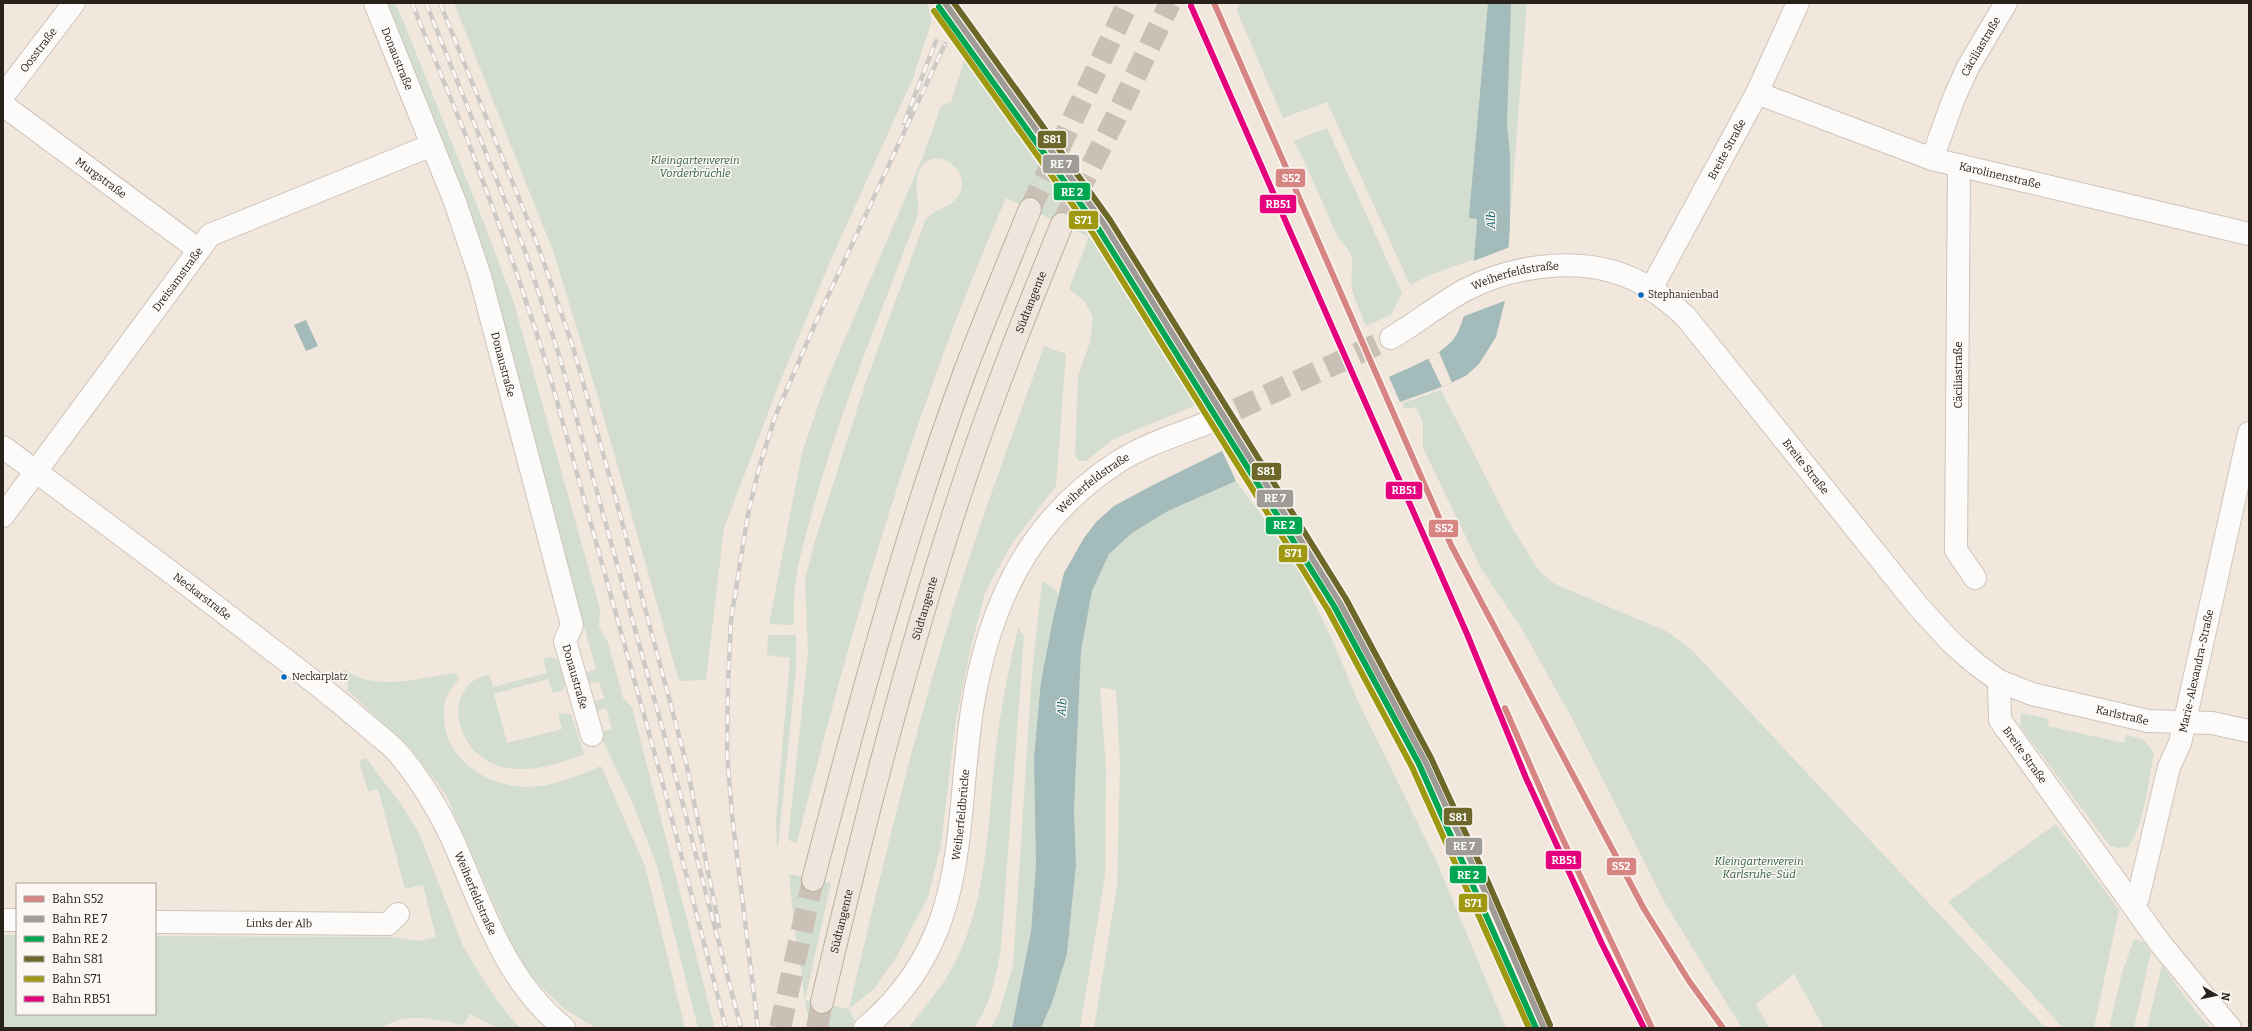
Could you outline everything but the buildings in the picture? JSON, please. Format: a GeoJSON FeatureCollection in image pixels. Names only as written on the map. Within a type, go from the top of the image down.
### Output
{"type":"FeatureCollection","features":[{"type":"Feature","properties":{"kind":"highway"},"geometry":{"type":"LineString","coordinates":[[813,880],[856,715],[911,532],[965,371],[1030,209]]}},
{"type":"Feature","properties":{"kind":"highway","name":"Südtangente"},"geometry":{"type":"LineString","coordinates":[[822,1002],[869,812],[933,582],[964,484],[993,401],[1062,224]]}},
{"type":"Feature","properties":{"kind":"street","name":"Oosstraße"},"geometry":{"type":"LineString","coordinates":[[3,96],[74,3]]}},
{"type":"Feature","properties":{"kind":"street","name":"Donaustraße"},"geometry":{"type":"LineString","coordinates":[[375,3],[455,202],[480,276],[572,625],[564,641],[592,735]]}},
{"type":"Feature","properties":{"kind":"street","name":"Breite Straße"},"geometry":{"type":"LineString","coordinates":[[1798,3],[1758,93],[1651,289],[1686,317],[1700,332],[1918,606],[1962,653],[1999,681],[2000,720],[2160,943],[2230,1028]]}},
{"type":"Feature","properties":{"kind":"street","name":"Cäciliastraße"},"geometry":{"type":"LineString","coordinates":[[1932,159],[1954,98],[1968,67],[2006,3]]}},
{"type":"Feature","properties":{"kind":"street","name":"Karolinenstraße"},"geometry":{"type":"LineString","coordinates":[[1758,93],[1932,159],[2249,234]]}},
{"type":"Feature","properties":{"kind":"street","name":"Murgstraße"},"geometry":{"type":"LineString","coordinates":[[3,105],[199,250]]}},
{"type":"Feature","properties":{"kind":"street","name":"Dreisamstraße"},"geometry":{"type":"LineString","coordinates":[[3,516],[210,235],[432,145]]}},
{"type":"Feature","properties":{"kind":"street","name":"Cäciliastraße"},"geometry":{"type":"LineString","coordinates":[[1959,165],[1956,550],[1975,578]]}},
{"type":"Feature","properties":{"kind":"street","name":"Weiherfeldstraße"},"geometry":{"type":"LineString","coordinates":[[1391,338],[1465,290],[1494,277],[1512,272],[1545,266],[1576,266],[1610,272],[1651,289]]}},
{"type":"Feature","properties":{"kind":"street","name":"Weiherfeldstraße"},"geometry":{"type":"LineString","coordinates":[[1010,579],[1034,542],[1054,517],[1083,488],[1118,461],[1157,443],[1207,423]]}},
{"type":"Feature","properties":{"kind":"street","name":"Marie-Alexandra-Straße"},"geometry":{"type":"LineString","coordinates":[[2134,906],[2138,898],[2169,767],[2180,743],[2185,723],[2249,432]]}},
{"type":"Feature","properties":{"kind":"street","name":"Neckarstraße"},"geometry":{"type":"LineString","coordinates":[[3,447],[223,611],[332,696],[397,752]]}},
{"type":"Feature","properties":{"kind":"street","name":"Weiherfeldbrücke"},"geometry":{"type":"LineString","coordinates":[[865,1028],[880,1016],[911,979],[926,955],[947,903],[959,848],[972,712],[978,674],[988,635],[1010,579]]}},
{"type":"Feature","properties":{"kind":"street","name":"Karlstraße"},"geometry":{"type":"LineString","coordinates":[[1999,681],[2032,694],[2148,721],[2212,723],[2249,730]]}},
{"type":"Feature","properties":{"kind":"street","name":"Weiherfeldstraße"},"geometry":{"type":"LineString","coordinates":[[397,752],[421,782],[450,834],[494,940],[513,972],[532,996],[564,1028]]}},
{"type":"Feature","properties":{"kind":"street","name":"Links der Alb"},"geometry":{"type":"LineString","coordinates":[[156,922],[388,924],[398,914]]}},
{"type":"Feature","properties":{"kind":"street"},"geometry":{"type":"LineString","coordinates":[[3,920],[16,920]]}},
{"type":"Feature","properties":{"kind":"green space"},"geometry":{"type":"Polygon","coordinates":[[[385,3],[395,3],[402,18],[482,218],[514,303],[600,609],[599,627],[608,642],[623,698],[632,707],[715,1028],[698,1028],[657,866],[633,804],[599,733],[612,729],[606,708],[591,713],[588,704],[604,698],[599,681],[582,686],[579,675],[596,669],[540,467],[385,3]]]}},
{"type":"Feature","properties":{"kind":"green space","name":"Kleingartenverein Vorderbrüchle"},"geometry":{"type":"Polygon","coordinates":[[[454,3],[926,3],[930,10],[931,24],[913,78],[829,264],[778,387],[724,528],[706,680],[679,681],[597,394],[553,251],[454,3]]]}},
{"type":"Feature","properties":{"kind":"green space"},"geometry":{"type":"Polygon","coordinates":[[[1239,3],[1527,3],[1508,247],[1430,275],[1410,285],[1327,102],[1283,118],[1237,11],[1239,3]]]}},
{"type":"Feature","properties":{"kind":"green space"},"geometry":{"type":"Polygon","coordinates":[[[967,52],[1091,233],[1201,403],[1112,440],[1086,461],[1079,461],[1075,456],[1078,376],[1090,342],[1093,317],[1085,302],[1069,289],[1090,234],[1087,236],[1006,198],[973,276],[943,356],[914,436],[888,516],[840,679],[797,843],[788,840],[808,652],[805,580],[814,544],[866,381],[925,221],[933,213],[952,203],[959,195],[962,185],[961,176],[950,162],[942,159],[934,159],[926,162],[920,169],[917,181],[917,217],[848,400],[812,512],[798,568],[794,595],[794,625],[769,624],[802,453],[825,385],[922,159],[941,106],[951,102],[967,52]]]}},
{"type":"Feature","properties":{"kind":"green space"},"geometry":{"type":"Polygon","coordinates":[[[1327,128],[1402,293],[1391,315],[1366,326],[1353,293],[1352,259],[1350,253],[1338,238],[1303,158],[1293,141],[1327,128]]]}},
{"type":"Feature","properties":{"kind":"green space"},"geometry":{"type":"Polygon","coordinates":[[[1044,346],[1066,354],[1056,486],[1011,545],[985,593],[971,647],[956,719],[941,845],[928,897],[897,956],[874,989],[849,1009],[898,804],[940,652],[976,538],[1044,346]]]}},
{"type":"Feature","properties":{"kind":"green space","name":"Kleingartenverein Karlsruhe-Süd"},"geometry":{"type":"Polygon","coordinates":[[[1441,390],[1510,524],[1539,571],[1555,584],[1666,631],[1691,649],[2046,1028],[1824,1028],[1794,974],[1756,1004],[1769,1028],[1742,1028],[1666,905],[1573,720],[1523,631],[1482,570],[1423,448],[1423,422],[1416,408],[1403,408],[1403,403],[1441,390]]]}},
{"type":"Feature","properties":{"kind":"green space"},"geometry":{"type":"Polygon","coordinates":[[[1236,481],[1294,559],[1335,646],[1356,697],[1436,860],[1506,1028],[1094,1028],[1117,886],[1120,765],[1116,690],[1100,687],[1106,770],[1105,876],[1080,1028],[1041,1028],[1052,1003],[1067,954],[1076,865],[1074,810],[1081,651],[1092,591],[1109,554],[1132,533],[1168,511],[1236,481]]]}},
{"type":"Feature","properties":{"kind":"green space"},"geometry":{"type":"Polygon","coordinates":[[[1042,581],[1056,590],[1059,595],[1041,681],[1036,864],[1031,931],[1012,1028],[991,1028],[999,1013],[1013,965],[1032,673],[1042,581]]]}},
{"type":"Feature","properties":{"kind":"green space"},"geometry":{"type":"Polygon","coordinates":[[[1018,628],[1024,636],[1001,948],[992,990],[985,1010],[974,1028],[908,1028],[936,993],[951,970],[963,945],[973,918],[988,832],[1000,717],[1018,628]]]}},
{"type":"Feature","properties":{"kind":"green space"},"geometry":{"type":"Polygon","coordinates":[[[768,635],[796,636],[796,670],[778,847],[776,821],[790,658],[767,655],[768,635]]]}},
{"type":"Feature","properties":{"kind":"green space"},"geometry":{"type":"Polygon","coordinates":[[[551,657],[558,660],[565,685],[563,690],[553,693],[548,679],[494,694],[507,743],[562,729],[558,713],[571,714],[584,754],[553,765],[532,769],[499,766],[488,761],[478,754],[470,745],[463,734],[459,723],[458,711],[460,699],[466,688],[474,681],[489,674],[493,687],[547,673],[543,659],[551,657]]]}},
{"type":"Feature","properties":{"kind":"green space"},"geometry":{"type":"Polygon","coordinates":[[[344,670],[357,677],[384,682],[398,682],[456,673],[459,679],[448,694],[445,702],[444,718],[446,733],[460,758],[470,768],[496,782],[526,787],[536,787],[574,777],[601,766],[645,866],[685,1028],[596,1028],[566,1010],[541,987],[519,961],[446,795],[411,749],[347,690],[348,683],[339,677],[344,670]]]}},
{"type":"Feature","properties":{"kind":"green space"},"geometry":{"type":"Polygon","coordinates":[[[2021,713],[2049,719],[2048,726],[2124,743],[2126,735],[2143,739],[2154,753],[2142,815],[2134,838],[2128,847],[2118,848],[2110,846],[2020,726],[2021,713]]]}},
{"type":"Feature","properties":{"kind":"green space"},"geometry":{"type":"Polygon","coordinates":[[[366,758],[401,804],[419,833],[463,946],[486,984],[509,1016],[520,1028],[498,1028],[470,1014],[463,1025],[432,1019],[411,1018],[392,1023],[382,1028],[3,1028],[3,935],[16,935],[16,1015],[156,1015],[156,936],[393,937],[418,941],[436,937],[423,885],[405,889],[378,789],[368,791],[359,761],[366,758]]]}},
{"type":"Feature","properties":{"kind":"green space"},"geometry":{"type":"Polygon","coordinates":[[[2056,824],[2119,910],[2094,1028],[2063,1028],[1948,902],[2056,824]]]}},
{"type":"Feature","properties":{"kind":"green space"},"geometry":{"type":"Polygon","coordinates":[[[789,874],[831,883],[805,1000],[849,1009],[859,1028],[813,1028],[810,1022],[804,997],[794,926],[789,874]]]}},
{"type":"Feature","properties":{"kind":"green space"},"geometry":{"type":"Polygon","coordinates":[[[2134,939],[2144,942],[2151,952],[2134,1028],[2109,1028],[2122,973],[2134,939]]]}},
{"type":"Feature","properties":{"kind":"green space"},"geometry":{"type":"Polygon","coordinates":[[[2162,965],[2196,1012],[2211,1028],[2147,1028],[2162,965]]]}},
{"type":"Feature","properties":{"kind":"water","name":"Alb"},"geometry":{"type":"Polygon","coordinates":[[[1488,3],[1511,3],[1507,124],[1510,155],[1510,225],[1505,301],[1496,337],[1479,364],[1467,375],[1447,385],[1400,402],[1389,377],[1414,366],[1446,347],[1458,332],[1467,302],[1473,267],[1477,222],[1477,219],[1469,218],[1469,216],[1488,3]]]}},
{"type":"Feature","properties":{"kind":"water"},"geometry":{"type":"Polygon","coordinates":[[[306,320],[318,346],[306,351],[294,325],[306,320]]]}},
{"type":"Feature","properties":{"kind":"water","name":"Alb"},"geometry":{"type":"Polygon","coordinates":[[[1222,451],[1236,481],[1168,511],[1132,533],[1109,554],[1092,591],[1081,651],[1074,810],[1076,865],[1067,954],[1052,1003],[1041,1028],[1012,1028],[1031,931],[1036,864],[1034,758],[1041,681],[1054,614],[1064,573],[1084,538],[1096,522],[1114,506],[1222,451]]]}},
{"type":"Feature","properties":{"kind":"pier"},"geometry":{"type":"Polygon","coordinates":[[[1510,247],[1507,300],[1462,317],[1471,262],[1510,247]]]}},
{"type":"Feature","properties":{"kind":"pier"},"geometry":{"type":"Polygon","coordinates":[[[1439,352],[1452,383],[1442,387],[1428,358],[1439,352]]]}},
{"type":"Feature","properties":{"kind":"tunnel"},"geometry":{"type":"LineString","coordinates":[[1030,209],[1128,3]]}},
{"type":"Feature","properties":{"kind":"tunnel"},"geometry":{"type":"LineString","coordinates":[[1062,224],[1113,123],[1170,3]]}},
{"type":"Feature","properties":{"kind":"tunnel"},"geometry":{"type":"LineString","coordinates":[[1207,423],[1391,338]]}},
{"type":"Feature","properties":{"kind":"tunnel"},"geometry":{"type":"LineString","coordinates":[[780,1028],[813,880]]}},
{"type":"Feature","properties":{"kind":"tunnel"},"geometry":{"type":"LineString","coordinates":[[817,1028],[822,1002]]}},
{"type":"Feature","properties":{"kind":"railway"},"geometry":{"type":"LineString","coordinates":[[412,3],[468,141],[516,271],[546,362],[659,769],[726,1028]]}},
{"type":"Feature","properties":{"kind":"railway"},"geometry":{"type":"LineString","coordinates":[[426,3],[524,248],[560,358],[675,774],[741,1028]]}},
{"type":"Feature","properties":{"kind":"railway"},"geometry":{"type":"LineString","coordinates":[[440,3],[537,243],[573,347],[614,492],[686,762],[719,926]]}},
{"type":"Feature","properties":{"kind":"railway"},"geometry":{"type":"LineString","coordinates":[[904,123],[936,41]]}},
{"type":"Feature","properties":{"kind":"railway"},"geometry":{"type":"LineString","coordinates":[[758,1028],[732,815],[727,753],[731,620],[748,514],[759,468],[775,417],[815,324],[945,44]]}},
{"type":"Feature","properties":{"kind":"rail line","name":"S81"},"geometry":{"type":"LineString","coordinates":[[954,3],[1110,220],[1346,599],[1431,758],[1488,882],[1550,1025]]}},
{"type":"Feature","properties":{"kind":"rail line","name":"S52"},"geometry":{"type":"LineString","coordinates":[[1214,3],[1451,545],[1644,909],[1689,981],[1723,1028]]}},
{"type":"Feature","properties":{"kind":"rail line","name":"RB51"},"geometry":{"type":"LineString","coordinates":[[1191,6],[1467,634],[1526,778],[1602,944],[1644,1028]]}},
{"type":"Feature","properties":{"kind":"rail line","name":"S71"},"geometry":{"type":"LineString","coordinates":[[934,11],[1092,232],[1328,610],[1412,767],[1529,1028]]}},
{"type":"Feature","properties":{"kind":"rail line","name":"S52"},"geometry":{"type":"LineString","coordinates":[[1505,708],[1558,829],[1652,1028]]}},
{"type":"Feature","properties":{"kind":"transit line"},"geometry":{"type":"LineString","coordinates":[[945,3],[1104,224],[1340,603],[1425,761],[1482,885],[1544,1028]]}},
{"type":"Feature","properties":{"kind":"transit line"},"geometry":{"type":"LineString","coordinates":[[939,7],[1098,228],[1334,606],[1419,764],[1536,1028]]}},
{"type":"Feature","properties":{"kind":"place","name":"Stephanienbad"},"geometry":{"type":"Point","coordinates":[1641,295]}},
{"type":"Feature","properties":{"kind":"place","name":"Neckarplatz"},"geometry":{"type":"Point","coordinates":[284,677]}}]}
